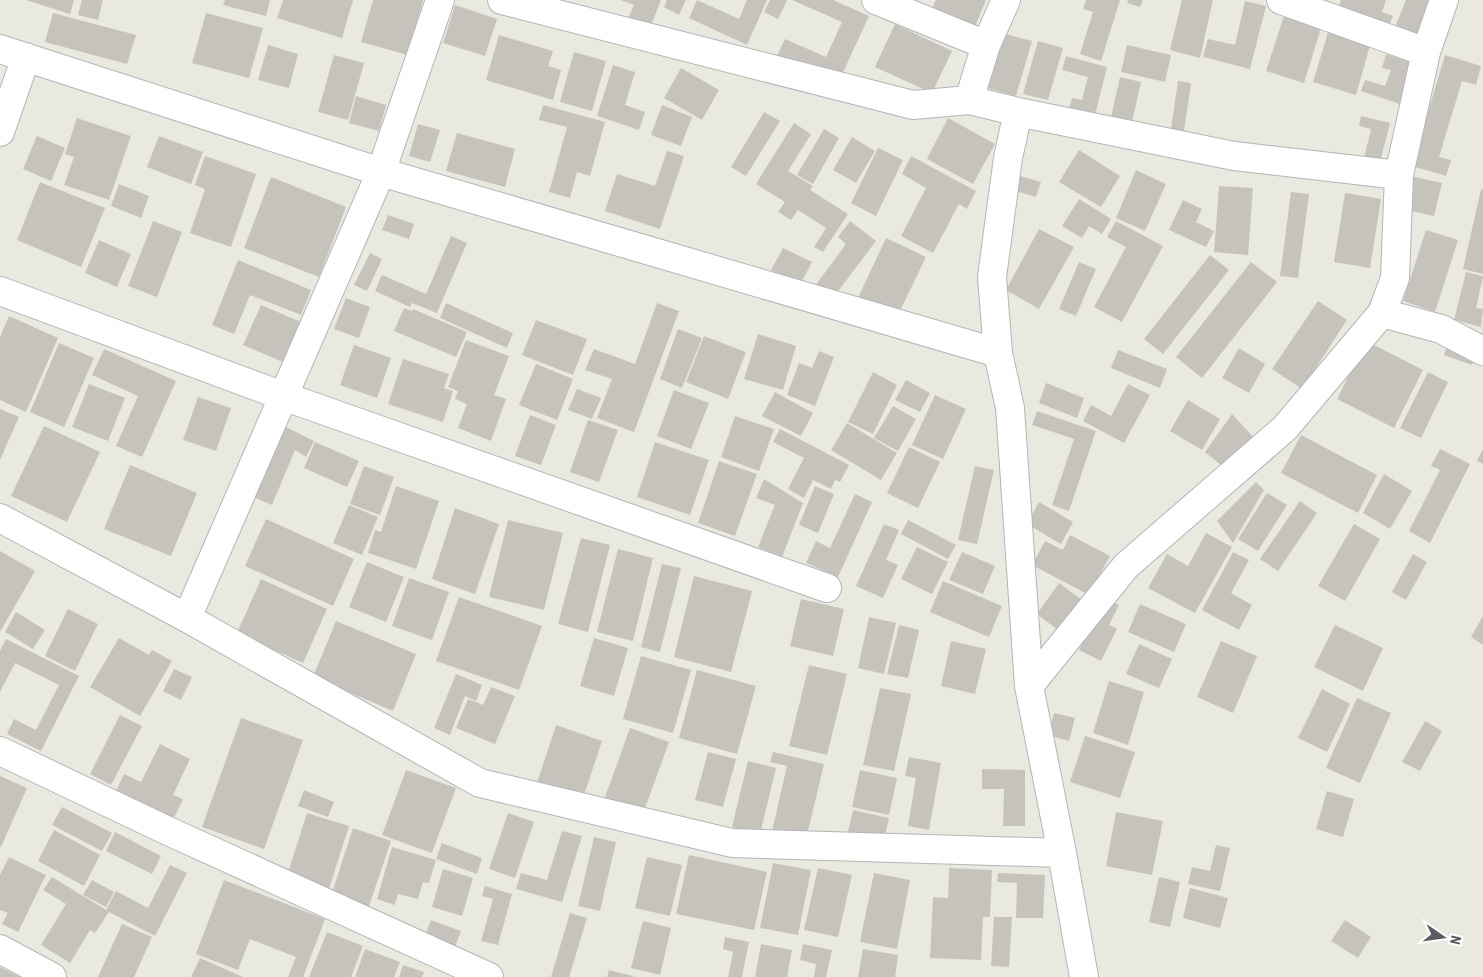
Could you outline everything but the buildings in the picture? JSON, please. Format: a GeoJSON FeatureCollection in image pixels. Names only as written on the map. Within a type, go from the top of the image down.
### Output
{"type":"FeatureCollection","features":[{"type":"Feature","properties":{"kind":"street"},"geometry":{"type":"LineString","coordinates":[[187,618],[380,172],[440,0]]}},
{"type":"Feature","properties":{"kind":"street"},"geometry":{"type":"LineString","coordinates":[[502,0],[913,105],[969,100],[1018,112],[1234,156],[1399,175]]}},
{"type":"Feature","properties":{"kind":"street"},"geometry":{"type":"LineString","coordinates":[[876,0],[986,44]]}},
{"type":"Feature","properties":{"kind":"street"},"geometry":{"type":"LineString","coordinates":[[969,100],[986,44],[1006,0]]}},
{"type":"Feature","properties":{"kind":"street"},"geometry":{"type":"LineString","coordinates":[[1281,0],[1426,52]]}},
{"type":"Feature","properties":{"kind":"street"},"geometry":{"type":"LineString","coordinates":[[1029,686],[1126,566],[1285,428],[1382,313],[1395,278],[1399,175],[1426,52],[1444,0]]}},
{"type":"Feature","properties":{"kind":"street"},"geometry":{"type":"LineString","coordinates":[[0,49],[380,172],[998,354]]}},
{"type":"Feature","properties":{"kind":"street"},"geometry":{"type":"LineString","coordinates":[[0,132],[26,57]]}},
{"type":"Feature","properties":{"kind":"street"},"geometry":{"type":"LineString","coordinates":[[1018,112],[1008,158],[992,277],[998,354],[1010,408],[1029,686],[1084,977]]}},
{"type":"Feature","properties":{"kind":"street"},"geometry":{"type":"LineString","coordinates":[[0,291],[283,396],[827,588]]}},
{"type":"Feature","properties":{"kind":"street"},"geometry":{"type":"LineString","coordinates":[[1382,313],[1440,329],[1483,350]]}},
{"type":"Feature","properties":{"kind":"street"},"geometry":{"type":"LineString","coordinates":[[0,518],[187,618],[480,784],[732,843],[1062,853]]}},
{"type":"Feature","properties":{"kind":"street"},"geometry":{"type":"LineString","coordinates":[[0,751],[166,830],[489,977]]}},
{"type":"Feature","properties":{"kind":"street"},"geometry":{"type":"LineString","coordinates":[[0,948],[52,977]]}}]}
